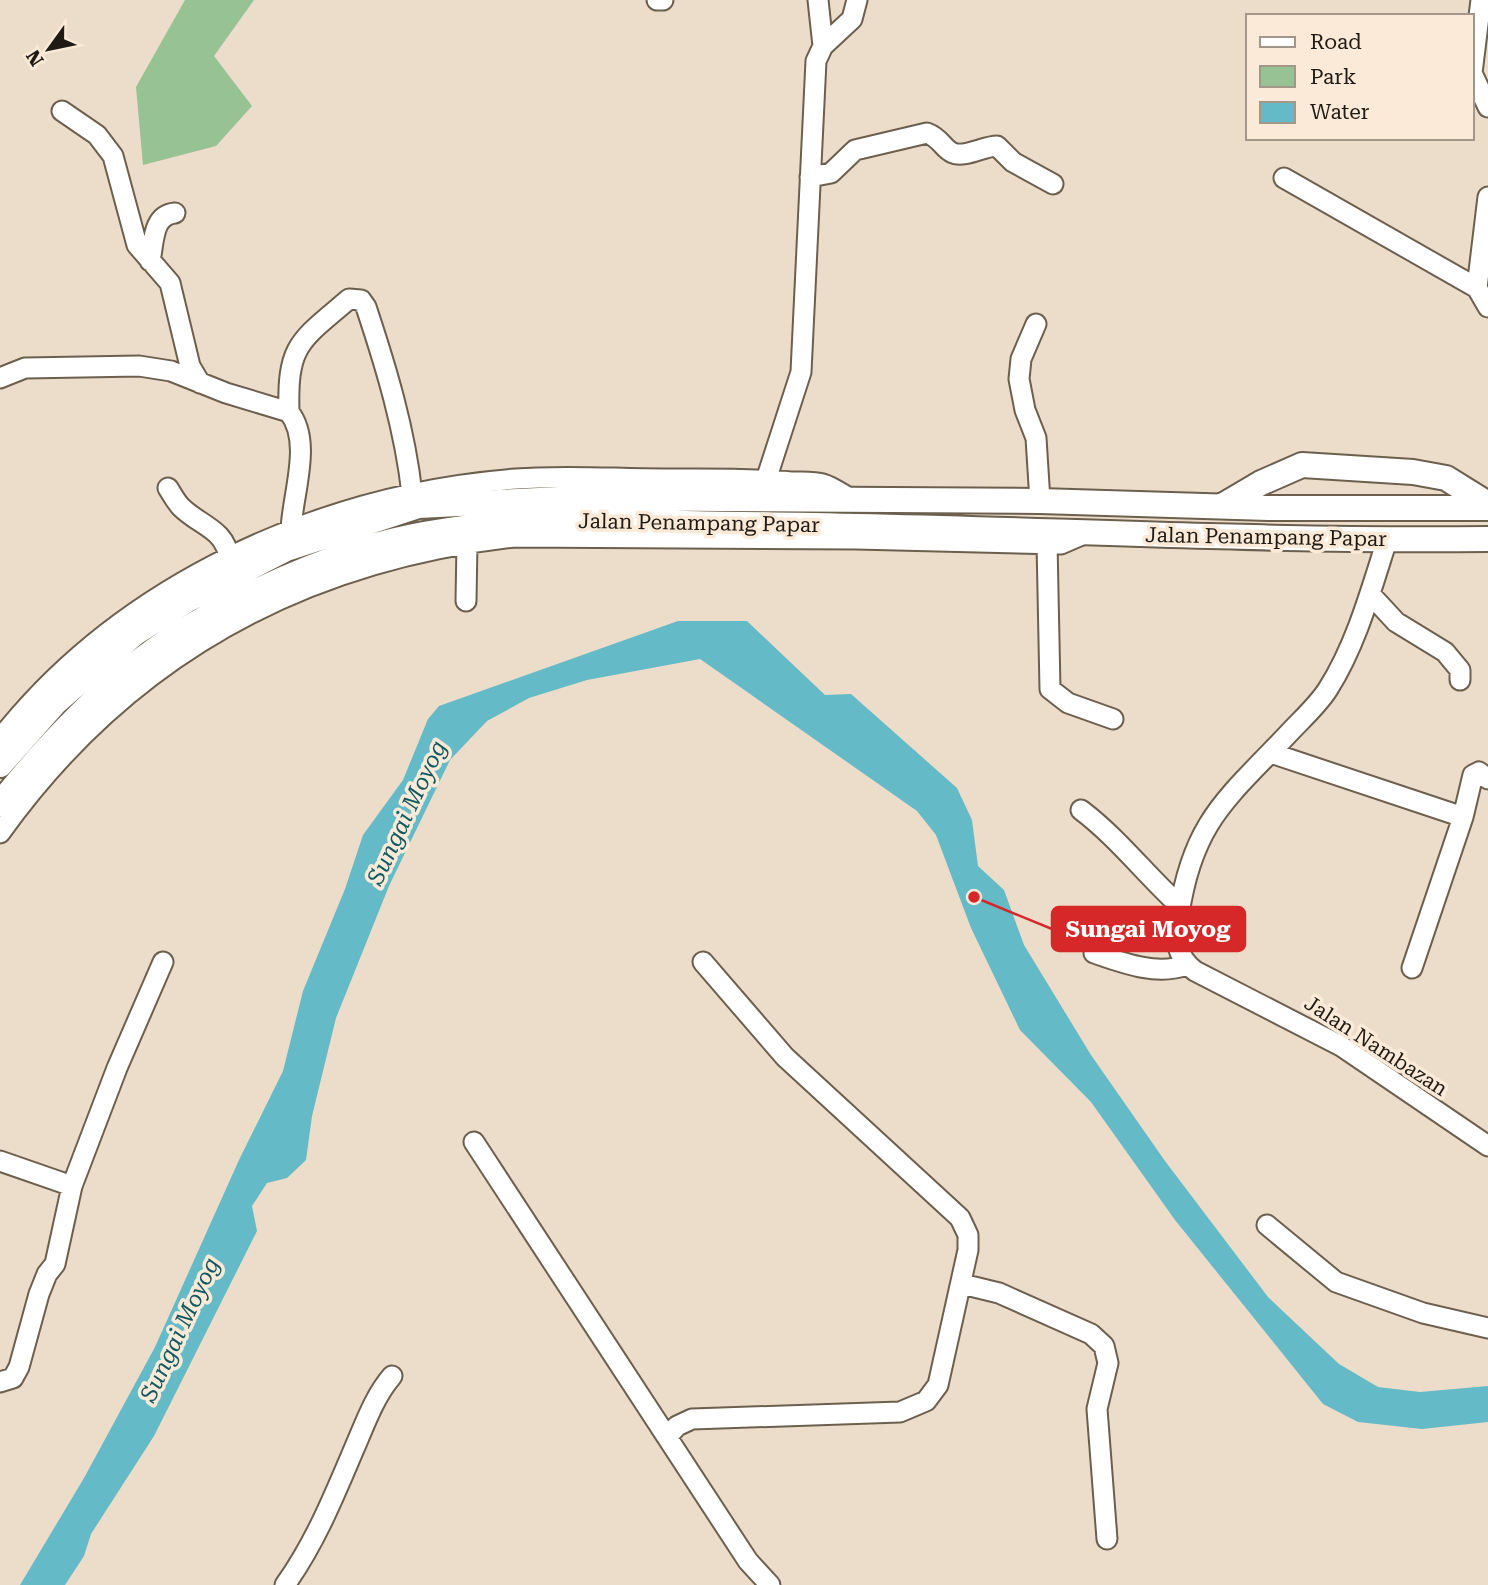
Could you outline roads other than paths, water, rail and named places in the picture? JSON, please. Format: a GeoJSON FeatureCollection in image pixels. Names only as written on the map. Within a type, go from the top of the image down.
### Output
{"type":"FeatureCollection","features":[{"type":"Feature","properties":{"kind":"main road"},"geometry":{"type":"LineString","coordinates":[[1222,507],[1261,483],[1302,465],[1413,472],[1446,478],[1488,506]]}},
{"type":"Feature","properties":{"kind":"main road","name":"Jalan Penampang Papar"},"geometry":{"type":"LineString","coordinates":[[0,765],[55,703],[134,634],[189,599],[286,549],[418,506],[580,498],[856,502],[1040,501],[1269,508],[1488,506]]}},
{"type":"Feature","properties":{"kind":"main road"},"geometry":{"type":"LineString","coordinates":[[1269,508],[1273,518],[1280,523],[1351,539]]}},
{"type":"Feature","properties":{"kind":"main road","name":"Jalan Penampang Papar"},"geometry":{"type":"LineString","coordinates":[[0,804],[56,741],[133,666],[216,612],[270,585],[355,551],[409,537],[556,521],[963,528],[1387,540],[1488,539]]}},
{"type":"Feature","properties":{"kind":"street"},"geometry":{"type":"LineString","coordinates":[[657,0],[663,0]]}},
{"type":"Feature","properties":{"kind":"street"},"geometry":{"type":"LineString","coordinates":[[818,0],[823,46]]}},
{"type":"Feature","properties":{"kind":"street"},"geometry":{"type":"LineString","coordinates":[[766,480],[801,372],[816,61],[823,46],[852,19],[857,0]]}},
{"type":"Feature","properties":{"kind":"street"},"geometry":{"type":"LineString","coordinates":[[1474,57],[1481,0]]}},
{"type":"Feature","properties":{"kind":"street"},"geometry":{"type":"LineString","coordinates":[[1474,77],[1488,107]]}},
{"type":"Feature","properties":{"kind":"street"},"geometry":{"type":"LineString","coordinates":[[62,111],[97,135],[113,156],[137,245],[170,283],[190,366],[200,383]]}},
{"type":"Feature","properties":{"kind":"street"},"geometry":{"type":"LineString","coordinates":[[810,177],[831,173],[855,150],[927,133],[939,138],[950,152],[957,155],[997,146],[1013,162],[1053,184]]}},
{"type":"Feature","properties":{"kind":"street"},"geometry":{"type":"LineString","coordinates":[[1284,178],[1477,288],[1488,307]]}},
{"type":"Feature","properties":{"kind":"street"},"geometry":{"type":"LineString","coordinates":[[1477,288],[1488,197]]}},
{"type":"Feature","properties":{"kind":"street"},"geometry":{"type":"LineString","coordinates":[[150,261],[159,220],[167,214],[175,213]]}},
{"type":"Feature","properties":{"kind":"street"},"geometry":{"type":"LineString","coordinates":[[291,530],[299,432],[289,412],[288,382],[296,350],[349,299],[360,300],[366,307],[384,363],[406,451],[412,494]]}},
{"type":"Feature","properties":{"kind":"street"},"geometry":{"type":"LineString","coordinates":[[1036,324],[1021,359],[1019,379],[1036,438],[1040,501]]}},
{"type":"Feature","properties":{"kind":"street"},"geometry":{"type":"LineString","coordinates":[[5,369],[139,366],[171,371],[289,412]]}},
{"type":"Feature","properties":{"kind":"street"},"geometry":{"type":"LineString","coordinates":[[0,740],[17,718],[130,614],[229,559],[291,530],[350,509],[516,471],[823,484],[856,502]]}},
{"type":"Feature","properties":{"kind":"street"},"geometry":{"type":"LineString","coordinates":[[168,488],[182,508],[222,537],[228,547],[229,559]]}},
{"type":"Feature","properties":{"kind":"street"},"geometry":{"type":"LineString","coordinates":[[0,832],[25,797],[145,678],[223,626],[335,576],[388,559],[467,543],[514,537],[651,536],[1061,544],[1085,533]]}},
{"type":"Feature","properties":{"kind":"street"},"geometry":{"type":"LineString","coordinates":[[1094,953],[1131,965],[1160,969],[1187,965],[1175,941],[1180,906],[1198,842],[1216,809],[1241,779],[1271,753],[1327,691],[1370,594],[1387,540]]}},
{"type":"Feature","properties":{"kind":"street"},"geometry":{"type":"LineString","coordinates":[[466,601],[467,543]]}},
{"type":"Feature","properties":{"kind":"street"},"geometry":{"type":"LineString","coordinates":[[1047,543],[1050,689],[1068,703],[1113,719]]}},
{"type":"Feature","properties":{"kind":"street"},"geometry":{"type":"LineString","coordinates":[[1370,594],[1396,622],[1445,652],[1460,670],[1460,680]]}},
{"type":"Feature","properties":{"kind":"street"},"geometry":{"type":"LineString","coordinates":[[1271,753],[1463,817]]}},
{"type":"Feature","properties":{"kind":"street"},"geometry":{"type":"LineString","coordinates":[[1412,968],[1463,817],[1473,775],[1479,772],[1488,779]]}},
{"type":"Feature","properties":{"kind":"street"},"geometry":{"type":"LineString","coordinates":[[1081,810],[1108,830],[1141,869],[1180,906]]}},
{"type":"Feature","properties":{"kind":"street"},"geometry":{"type":"LineString","coordinates":[[0,1382],[13,1378],[19,1367],[39,1294],[47,1274],[55,1264],[72,1186],[117,1068],[163,962]]}},
{"type":"Feature","properties":{"kind":"street"},"geometry":{"type":"LineString","coordinates":[[667,1437],[677,1426],[692,1419],[884,1413],[914,1408],[932,1395],[938,1385],[967,1268],[968,1236],[960,1218],[785,1057],[703,962]]}},
{"type":"Feature","properties":{"kind":"street","name":"Jalan Nambazan"},"geometry":{"type":"LineString","coordinates":[[1187,965],[1219,986],[1279,1012],[1341,1046],[1488,1146]]}},
{"type":"Feature","properties":{"kind":"street"},"geometry":{"type":"LineString","coordinates":[[474,1142],[748,1561],[770,1585]]}},
{"type":"Feature","properties":{"kind":"street"},"geometry":{"type":"LineString","coordinates":[[0,1161],[72,1186]]}},
{"type":"Feature","properties":{"kind":"street"},"geometry":{"type":"LineString","coordinates":[[1267,1225],[1336,1282],[1423,1313],[1488,1328]]}},
{"type":"Feature","properties":{"kind":"street"},"geometry":{"type":"LineString","coordinates":[[962,1284],[999,1293],[1091,1334],[1104,1346],[1108,1363],[1097,1409],[1107,1539]]}},
{"type":"Feature","properties":{"kind":"street"},"geometry":{"type":"LineString","coordinates":[[285,1585],[325,1517],[370,1411],[391,1376]]}},
{"type":"Feature","properties":{"kind":"water"},"geometry":{"type":"Polygon","coordinates":[[[678,621],[747,621],[825,695],[851,694],[957,788],[972,820],[978,866],[1004,890],[1024,945],[1091,1055],[1165,1161],[1268,1297],[1339,1364],[1378,1387],[1420,1392],[1488,1386],[1488,1422],[1422,1429],[1358,1422],[1323,1404],[1175,1220],[1091,1102],[1020,1030],[971,928],[936,835],[917,811],[700,659],[587,680],[529,698],[487,721],[450,760],[389,886],[336,1018],[312,1116],[306,1160],[287,1178],[267,1183],[252,1206],[257,1231],[154,1436],[91,1534],[84,1556],[65,1585],[20,1585],[84,1478],[155,1347],[239,1160],[283,1071],[303,991],[345,889],[363,835],[403,780],[428,719],[439,706],[678,621]]]}},
{"type":"Feature","properties":{"kind":"place","name":"Sungai Moyog"},"geometry":{"type":"Point","coordinates":[974,897]}}]}
